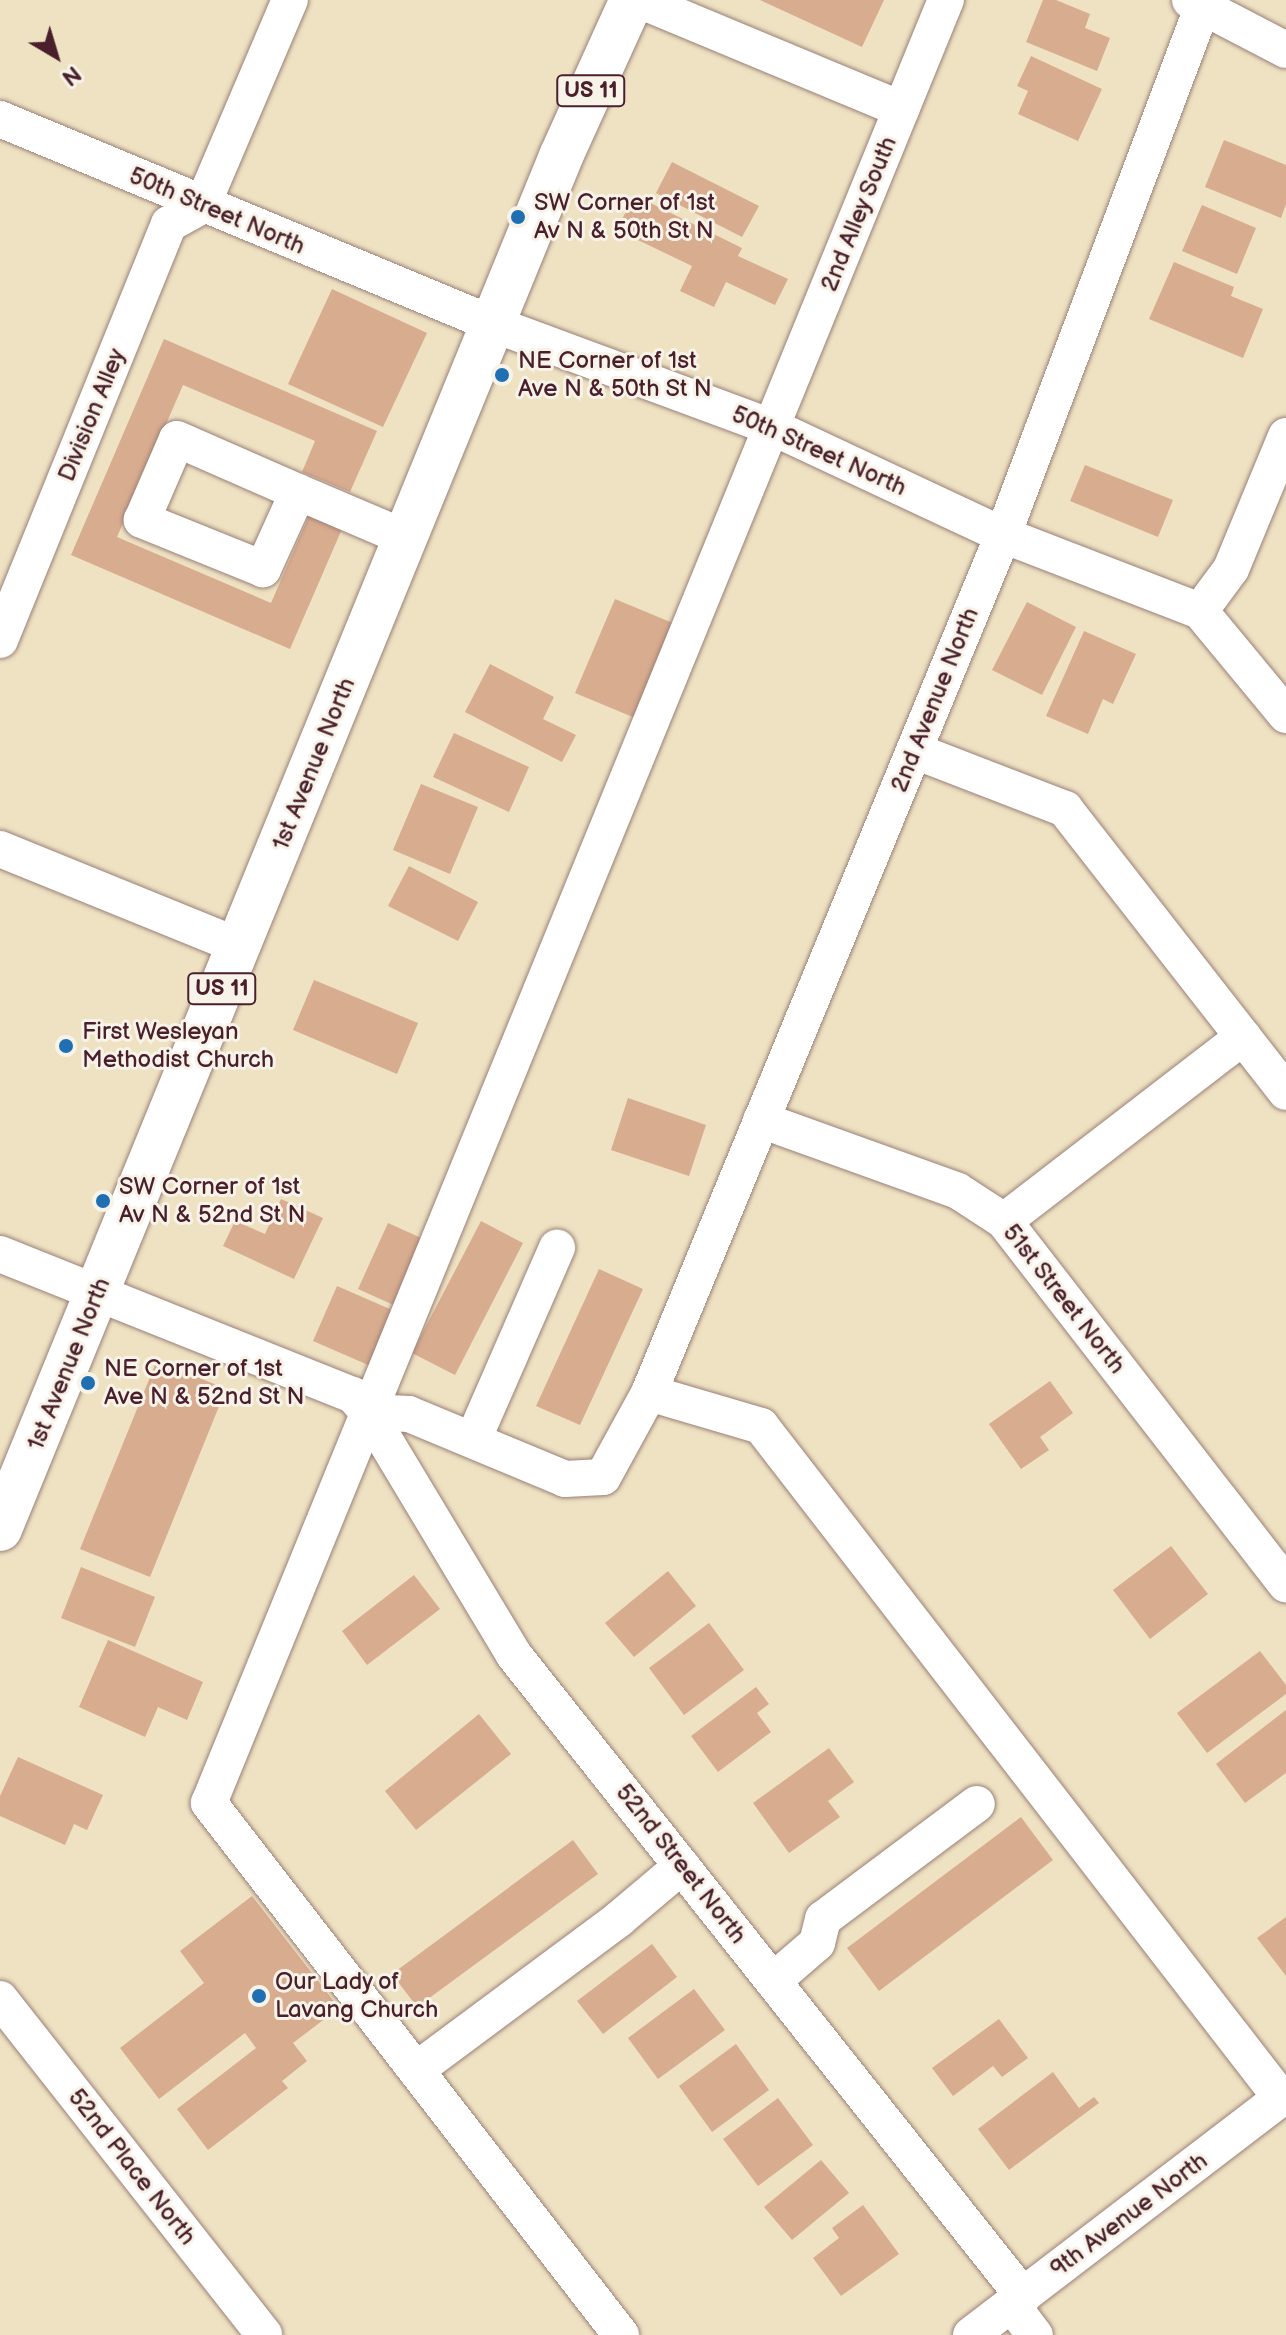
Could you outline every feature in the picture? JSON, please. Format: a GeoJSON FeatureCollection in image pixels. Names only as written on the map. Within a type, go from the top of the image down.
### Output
{"type":"FeatureCollection","features":[{"type":"Feature","properties":{"kind":"main road","name":"1st Avenue North"},"geometry":{"type":"LineString","coordinates":[[0,1529],[562,154],[632,0]]}},
{"type":"Feature","properties":{"kind":"street"},"geometry":{"type":"LineString","coordinates":[[202,206],[290,0]]}},
{"type":"Feature","properties":{"kind":"street"},"geometry":{"type":"LineString","coordinates":[[639,0],[901,109]]}},
{"type":"Feature","properties":{"kind":"street","name":"2nd Alley South"},"geometry":{"type":"LineString","coordinates":[[416,2070],[209,1803],[946,0]]}},
{"type":"Feature","properties":{"kind":"street"},"geometry":{"type":"LineString","coordinates":[[1199,2],[1286,50]]}},
{"type":"Feature","properties":{"kind":"street","name":"2nd Avenue North"},"geometry":{"type":"LineString","coordinates":[[649,1393],[1003,535],[1199,2]]}},
{"type":"Feature","properties":{"kind":"street","name":"50th Street North"},"geometry":{"type":"LineString","coordinates":[[0,119],[202,206],[493,324],[772,427],[1003,535],[1200,611],[1286,715]]}},
{"type":"Feature","properties":{"kind":"street","name":"Division Alley"},"geometry":{"type":"LineString","coordinates":[[0,640],[169,224],[202,206]]}},
{"type":"Feature","properties":{"kind":"street"},"geometry":{"type":"LineString","coordinates":[[1200,611],[1231,569],[1286,436]]}},
{"type":"Feature","properties":{"kind":"street"},"geometry":{"type":"LineString","coordinates":[[298,492],[406,538]]}},
{"type":"Feature","properties":{"kind":"street"},"geometry":{"type":"LineString","coordinates":[[915,751],[1065,809],[1286,1092]]}},
{"type":"Feature","properties":{"kind":"street"},"geometry":{"type":"LineString","coordinates":[[0,849],[239,946]]}},
{"type":"Feature","properties":{"kind":"street"},"geometry":{"type":"LineString","coordinates":[[1004,1221],[1243,1037]]}},
{"type":"Feature","properties":{"kind":"street","name":"51st Street North"},"geometry":{"type":"LineString","coordinates":[[761,1120],[958,1191],[1004,1221],[1286,1585]]}},
{"type":"Feature","properties":{"kind":"street"},"geometry":{"type":"LineString","coordinates":[[473,1440],[557,1248]]}},
{"type":"Feature","properties":{"kind":"street","name":"52nd Street North"},"geometry":{"type":"LineString","coordinates":[[0,1254],[353,1395],[368,1412],[514,1655],[773,1981],[1017,2300],[1035,2335]]}},
{"type":"Feature","properties":{"kind":"street"},"geometry":{"type":"LineString","coordinates":[[368,1412],[409,1414],[565,1479],[603,1477],[649,1393],[761,1426],[1283,2096]]}},
{"type":"Feature","properties":{"kind":"street"},"geometry":{"type":"LineString","coordinates":[[773,1981],[817,1943],[823,1919],[977,1804]]}},
{"type":"Feature","properties":{"kind":"street"},"geometry":{"type":"LineString","coordinates":[[621,2335],[416,2070],[619,1919],[682,1866]]}},
{"type":"Feature","properties":{"kind":"street","name":"52nd Place North"},"geometry":{"type":"LineString","coordinates":[[0,1999],[264,2335]]}},
{"type":"Feature","properties":{"kind":"street","name":"9th Avenue North"},"geometry":{"type":"LineString","coordinates":[[971,2335],[1283,2096]]}},
{"type":"Feature","properties":{"kind":"building"},"geometry":{"type":"Polygon","coordinates":[[[760,0],[884,0],[862,47],[760,0]]]}},
{"type":"Feature","properties":{"kind":"building"},"geometry":{"type":"Polygon","coordinates":[[[1043,0],[1056,0],[1090,14],[1085,28],[1110,38],[1097,71],[1026,42],[1043,0]]]}},
{"type":"Feature","properties":{"kind":"building"},"geometry":{"type":"Polygon","coordinates":[[[1031,56],[1102,89],[1078,141],[1018,114],[1028,91],[1017,86],[1031,56]]]}},
{"type":"Feature","properties":{"kind":"building"},"geometry":{"type":"Polygon","coordinates":[[[1224,140],[1286,165],[1286,204],[1281,218],[1205,187],[1224,140]]]}},
{"type":"Feature","properties":{"kind":"building"},"geometry":{"type":"Polygon","coordinates":[[[672,162],[759,206],[742,237],[656,193],[672,162]]]}},
{"type":"Feature","properties":{"kind":"building"},"geometry":{"type":"Polygon","coordinates":[[[634,195],[742,248],[738,256],[788,279],[775,305],[726,282],[714,307],[680,291],[692,266],[617,230],[634,195]]]}},
{"type":"Feature","properties":{"kind":"building"},"geometry":{"type":"Polygon","coordinates":[[[1202,205],[1256,228],[1237,274],[1182,251],[1202,205]]]}},
{"type":"Feature","properties":{"kind":"building"},"geometry":{"type":"Polygon","coordinates":[[[1174,262],[1234,287],[1231,296],[1263,309],[1243,358],[1149,319],[1174,262]]]}},
{"type":"Feature","properties":{"kind":"building"},"geometry":{"type":"Polygon","coordinates":[[[332,289],[427,333],[383,427],[288,384],[332,289]]]}},
{"type":"Feature","properties":{"kind":"building"},"geometry":{"type":"Polygon","coordinates":[[[164,339],[377,431],[350,492],[302,472],[315,441],[183,385],[117,537],[271,603],[312,509],[345,522],[290,649],[71,555],[164,339]]]}},
{"type":"Feature","properties":{"kind":"building"},"geometry":{"type":"Polygon","coordinates":[[[1085,465],[1173,500],[1158,537],[1070,501],[1085,465]]]}},
{"type":"Feature","properties":{"kind":"building"},"geometry":{"type":"Polygon","coordinates":[[[615,599],[680,626],[640,720],[575,693],[615,599]]]}},
{"type":"Feature","properties":{"kind":"building"},"geometry":{"type":"Polygon","coordinates":[[[1027,602],[1076,627],[1042,695],[992,670],[1027,602]]]}},
{"type":"Feature","properties":{"kind":"building"},"geometry":{"type":"Polygon","coordinates":[[[1084,631],[1136,654],[1113,704],[1103,699],[1088,734],[1046,716],[1084,631]]]}},
{"type":"Feature","properties":{"kind":"building"},"geometry":{"type":"Polygon","coordinates":[[[490,664],[554,697],[543,719],[576,735],[562,762],[465,712],[490,664]]]}},
{"type":"Feature","properties":{"kind":"building"},"geometry":{"type":"Polygon","coordinates":[[[454,733],[529,767],[509,812],[433,777],[454,733]]]}},
{"type":"Feature","properties":{"kind":"building"},"geometry":{"type":"Polygon","coordinates":[[[421,784],[478,807],[450,874],[393,850],[421,784]]]}},
{"type":"Feature","properties":{"kind":"building"},"geometry":{"type":"Polygon","coordinates":[[[409,866],[478,902],[458,941],[388,906],[409,866]]]}},
{"type":"Feature","properties":{"kind":"building"},"geometry":{"type":"Polygon","coordinates":[[[314,980],[418,1023],[397,1074],[293,1030],[314,980]]]}},
{"type":"Feature","properties":{"kind":"building"},"geometry":{"type":"Polygon","coordinates":[[[628,1098],[706,1125],[689,1176],[611,1150],[628,1098]]]}},
{"type":"Feature","properties":{"kind":"building"},"geometry":{"type":"Polygon","coordinates":[[[281,1199],[323,1218],[294,1279],[223,1246],[235,1221],[265,1234],[281,1199]]]}},
{"type":"Feature","properties":{"kind":"building"},"geometry":{"type":"Polygon","coordinates":[[[481,1221],[523,1243],[455,1375],[412,1353],[481,1221]]]}},
{"type":"Feature","properties":{"kind":"building"},"geometry":{"type":"Polygon","coordinates":[[[388,1223],[428,1241],[398,1307],[358,1289],[388,1223]]]}},
{"type":"Feature","properties":{"kind":"building"},"geometry":{"type":"Polygon","coordinates":[[[599,1269],[643,1289],[580,1425],[536,1406],[599,1269]]]}},
{"type":"Feature","properties":{"kind":"building"},"geometry":{"type":"Polygon","coordinates":[[[337,1286],[399,1313],[375,1368],[313,1341],[337,1286]]]}},
{"type":"Feature","properties":{"kind":"building"},"geometry":{"type":"Polygon","coordinates":[[[157,1360],[226,1389],[150,1577],[80,1549],[157,1360]]]}},
{"type":"Feature","properties":{"kind":"building"},"geometry":{"type":"Polygon","coordinates":[[[1050,1381],[1073,1413],[1040,1437],[1049,1450],[1021,1469],[989,1424],[1050,1381]]]}},
{"type":"Feature","properties":{"kind":"building"},"geometry":{"type":"Polygon","coordinates":[[[1171,1546],[1208,1594],[1150,1639],[1113,1590],[1171,1546]]]}},
{"type":"Feature","properties":{"kind":"building"},"geometry":{"type":"Polygon","coordinates":[[[81,1567],[155,1597],[135,1647],[61,1618],[81,1567]]]}},
{"type":"Feature","properties":{"kind":"building"},"geometry":{"type":"Polygon","coordinates":[[[668,1571],[696,1606],[634,1657],[605,1623],[668,1571]]]}},
{"type":"Feature","properties":{"kind":"building"},"geometry":{"type":"Polygon","coordinates":[[[414,1575],[440,1609],[367,1665],[342,1631],[414,1575]]]}},
{"type":"Feature","properties":{"kind":"building"},"geometry":{"type":"Polygon","coordinates":[[[709,1623],[744,1670],[684,1715],[649,1668],[709,1623]]]}},
{"type":"Feature","properties":{"kind":"building"},"geometry":{"type":"Polygon","coordinates":[[[108,1640],[203,1682],[187,1720],[158,1707],[145,1737],[79,1707],[108,1640]]]}},
{"type":"Feature","properties":{"kind":"building"},"geometry":{"type":"Polygon","coordinates":[[[1260,1651],[1286,1685],[1286,1694],[1207,1753],[1177,1713],[1260,1651]]]}},
{"type":"Feature","properties":{"kind":"building"},"geometry":{"type":"Polygon","coordinates":[[[756,1687],[769,1704],[757,1713],[771,1732],[718,1772],[691,1736],[756,1687]]]}},
{"type":"Feature","properties":{"kind":"building"},"geometry":{"type":"Polygon","coordinates":[[[1286,1710],[1286,1773],[1245,1803],[1216,1764],[1286,1710]]]}},
{"type":"Feature","properties":{"kind":"building"},"geometry":{"type":"Polygon","coordinates":[[[479,1714],[511,1754],[416,1830],[385,1791],[479,1714]]]}},
{"type":"Feature","properties":{"kind":"building"},"geometry":{"type":"Polygon","coordinates":[[[829,1748],[854,1782],[828,1801],[840,1817],[789,1853],[753,1803],[829,1748]]]}},
{"type":"Feature","properties":{"kind":"building"},"geometry":{"type":"Polygon","coordinates":[[[18,1757],[103,1795],[87,1830],[74,1824],[65,1845],[0,1816],[0,1796],[18,1757]]]}},
{"type":"Feature","properties":{"kind":"building"},"geometry":{"type":"Polygon","coordinates":[[[1021,1817],[1053,1860],[879,1991],[847,1948],[1021,1817]]]}},
{"type":"Feature","properties":{"kind":"building"},"geometry":{"type":"Polygon","coordinates":[[[573,1840],[598,1874],[417,2007],[392,1974],[573,1840]]]}},
{"type":"Feature","properties":{"kind":"building","name":"Our Lady of Lavang Church"},"geometry":{"type":"Polygon","coordinates":[[[252,1896],[339,2008],[293,2043],[307,2061],[282,2081],[288,2088],[208,2150],[177,2109],[256,2048],[245,2033],[159,2099],[120,2048],[204,1983],[180,1951],[252,1896]]]}},
{"type":"Feature","properties":{"kind":"building"},"geometry":{"type":"Polygon","coordinates":[[[1286,1917],[1286,1976],[1257,1938],[1286,1917]]]}},
{"type":"Feature","properties":{"kind":"building"},"geometry":{"type":"Polygon","coordinates":[[[652,1944],[677,1977],[603,2034],[577,2001],[652,1944]]]}},
{"type":"Feature","properties":{"kind":"building"},"geometry":{"type":"Polygon","coordinates":[[[694,1989],[725,2030],[658,2079],[628,2038],[694,1989]]]}},
{"type":"Feature","properties":{"kind":"building"},"geometry":{"type":"Polygon","coordinates":[[[999,2019],[1028,2058],[1002,2077],[993,2066],[953,2096],[932,2068],[999,2019]]]}},
{"type":"Feature","properties":{"kind":"building"},"geometry":{"type":"Polygon","coordinates":[[[736,2044],[769,2090],[712,2132],[679,2086],[736,2044]]]}},
{"type":"Feature","properties":{"kind":"building"},"geometry":{"type":"Polygon","coordinates":[[[1053,2072],[1079,2108],[1094,2097],[1099,2103],[1009,2170],[978,2129],[1053,2072]]]}},
{"type":"Feature","properties":{"kind":"building"},"geometry":{"type":"Polygon","coordinates":[[[778,2098],[813,2145],[758,2186],[723,2139],[778,2098]]]}},
{"type":"Feature","properties":{"kind":"building"},"geometry":{"type":"Polygon","coordinates":[[[821,2160],[849,2193],[792,2240],[764,2207],[821,2160]]]}},
{"type":"Feature","properties":{"kind":"building"},"geometry":{"type":"Polygon","coordinates":[[[863,2205],[899,2254],[841,2296],[813,2258],[839,2238],[832,2228],[863,2205]]]}},
{"type":"Feature","properties":{"kind":"place","name":"SW Corner of 1st Av N & 50th St N"},"geometry":{"type":"Point","coordinates":[518,217]}},
{"type":"Feature","properties":{"kind":"place","name":"NE Corner of 1st Ave N & 50th St N"},"geometry":{"type":"Point","coordinates":[502,375]}},
{"type":"Feature","properties":{"kind":"place","name":"First Wesleyan Methodist Church"},"geometry":{"type":"Point","coordinates":[66,1046]}},
{"type":"Feature","properties":{"kind":"place","name":"SW Corner of 1st Av N & 52nd St N"},"geometry":{"type":"Point","coordinates":[103,1201]}},
{"type":"Feature","properties":{"kind":"place","name":"NE Corner of 1st Ave N & 52nd St N"},"geometry":{"type":"Point","coordinates":[88,1383]}},
{"type":"Feature","properties":{"kind":"place","name":"Our Lady of Lavang Church"},"geometry":{"type":"Point","coordinates":[259,1996]}}]}
